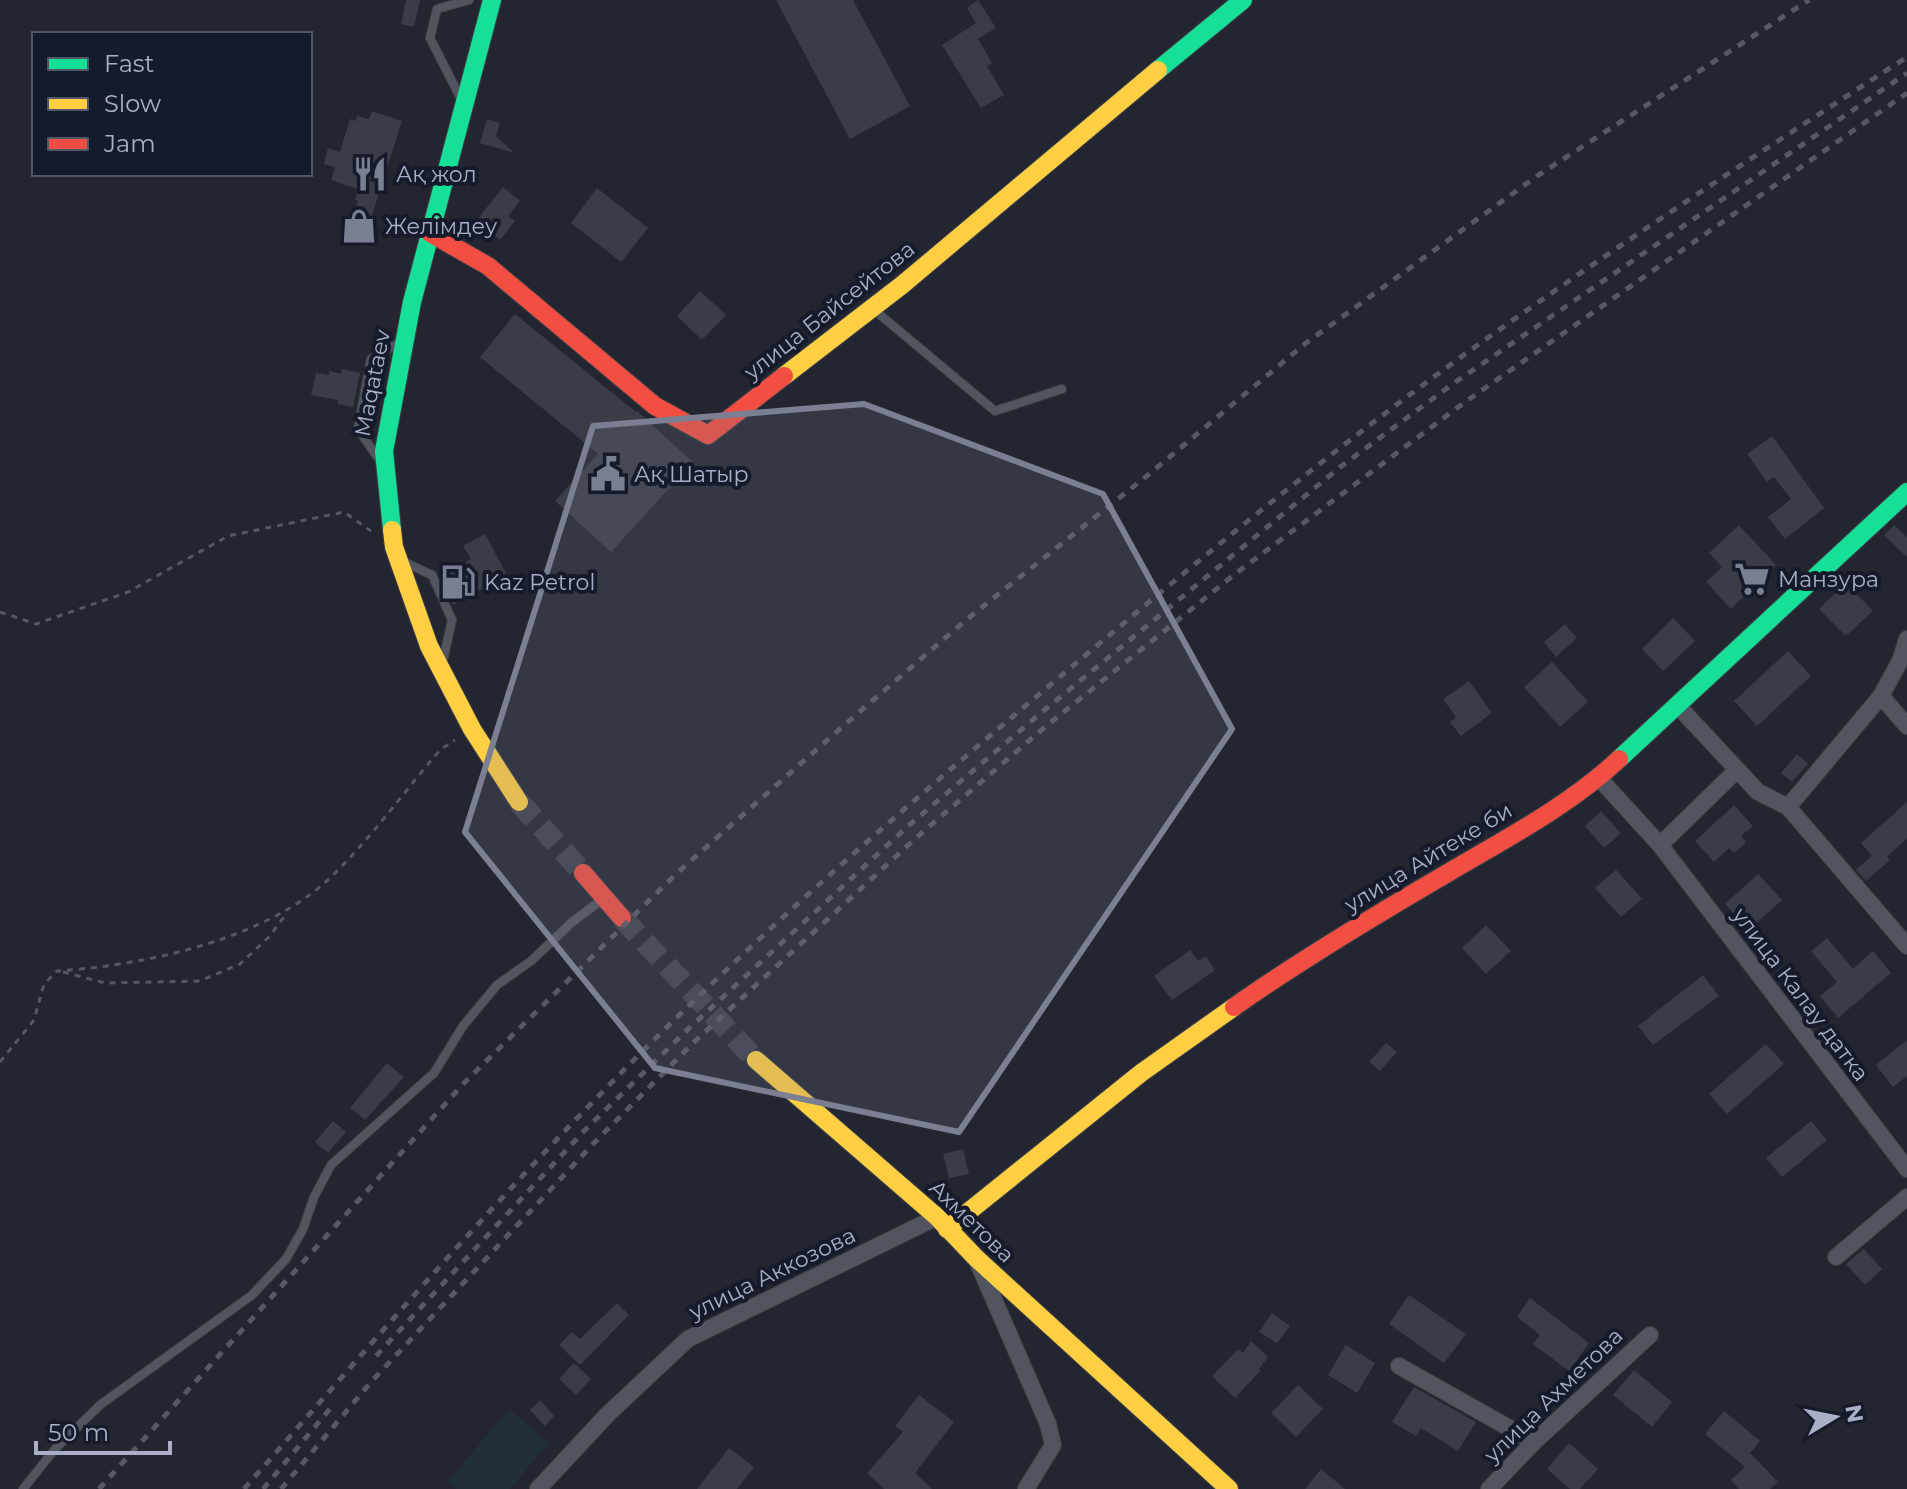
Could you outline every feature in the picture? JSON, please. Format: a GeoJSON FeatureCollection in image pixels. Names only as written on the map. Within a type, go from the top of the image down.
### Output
{"type":"FeatureCollection","features":[{"type":"Feature","properties":{"kind":"street","name":"Maqataev"},"geometry":{"type":"LineString","coordinates":[[492,0],[430,233],[384,451],[396,553],[429,646],[472,729],[519,802]]}},
{"type":"Feature","properties":{"kind":"street","name":"улица Байсейтова"},"geometry":{"type":"LineString","coordinates":[[430,233],[488,266],[655,406],[708,435],[872,308],[1243,0]]}},
{"type":"Feature","properties":{"kind":"street","name":"улица Айтеке би"},"geometry":{"type":"LineString","coordinates":[[942,1223],[1141,1073],[1264,986],[1389,907],[1509,837],[1599,778],[1907,492]]}},
{"type":"Feature","properties":{"kind":"street"},"geometry":{"type":"LineString","coordinates":[[1788,807],[1881,696],[1901,659],[1907,639]]}},
{"type":"Feature","properties":{"kind":"street"},"geometry":{"type":"LineString","coordinates":[[1881,696],[1907,726]]}},
{"type":"Feature","properties":{"kind":"street"},"geometry":{"type":"LineString","coordinates":[[1678,706],[1758,792],[1788,807],[1907,946]]}},
{"type":"Feature","properties":{"kind":"street"},"geometry":{"type":"LineString","coordinates":[[1660,845],[1737,770]]}},
{"type":"Feature","properties":{"kind":"street","name":"улица Калау датка"},"geometry":{"type":"LineString","coordinates":[[1599,778],[1660,845],[1907,1169]]}},
{"type":"Feature","properties":{"kind":"street"},"geometry":{"type":"LineString","coordinates":[[583,873],[622,918]]}},
{"type":"Feature","properties":{"kind":"street","name":"Ахметова"},"geometry":{"type":"LineString","coordinates":[[756,1060],[942,1223],[976,1258],[1229,1489]]}},
{"type":"Feature","properties":{"kind":"street"},"geometry":{"type":"LineString","coordinates":[[1836,1257],[1907,1197]]}},
{"type":"Feature","properties":{"kind":"street","name":"улица Аккозова"},"geometry":{"type":"LineString","coordinates":[[538,1489],[608,1414],[688,1339],[942,1223]]}},
{"type":"Feature","properties":{"kind":"street"},"geometry":{"type":"LineString","coordinates":[[976,1258],[1048,1424],[1053,1445],[1026,1489]]}},
{"type":"Feature","properties":{"kind":"street","name":"улица Ахметова"},"geometry":{"type":"LineString","coordinates":[[1489,1489],[1534,1442],[1650,1335]]}},
{"type":"Feature","properties":{"kind":"street"},"geometry":{"type":"LineString","coordinates":[[1399,1366],[1534,1442]]}},
{"type":"Feature","properties":{"kind":"lane"},"geometry":{"type":"LineString","coordinates":[[464,105],[430,38],[437,9],[469,0]]}},
{"type":"Feature","properties":{"kind":"lane"},"geometry":{"type":"LineString","coordinates":[[872,308],[995,411],[1062,389]]}},
{"type":"Feature","properties":{"kind":"lane"},"geometry":{"type":"LineString","coordinates":[[385,468],[358,429],[371,359],[405,340]]}},
{"type":"Feature","properties":{"kind":"lane"},"geometry":{"type":"LineString","coordinates":[[396,553],[432,575],[452,620],[441,670]]}},
{"type":"Feature","properties":{"kind":"lane"},"geometry":{"type":"LineString","coordinates":[[23,1489],[55,1449],[100,1405],[252,1295],[286,1259],[331,1165],[434,1073],[463,1026],[497,985],[531,961],[571,923],[605,898]]}},
{"type":"Feature","properties":{"kind":"path"},"geometry":{"type":"LineString","coordinates":[[0,612],[36,624],[128,592],[228,536],[344,512],[396,553]]}},
{"type":"Feature","properties":{"kind":"path"},"geometry":{"type":"LineString","coordinates":[[0,1062],[34,1020],[44,984],[57,971],[95,969],[219,940],[289,909],[337,872],[441,749],[472,729]]}},
{"type":"Feature","properties":{"kind":"path"},"geometry":{"type":"LineString","coordinates":[[57,971],[105,983],[200,981],[240,964],[269,937],[289,909]]}},
{"type":"Feature","properties":{"kind":"highlighted area"},"geometry":{"type":"Polygon","coordinates":[[[864,404],[1103,494],[1232,729],[959,1132],[655,1068],[465,832],[593,426],[864,404]]]}},
{"type":"Feature","properties":{"kind":"shaded area"},"geometry":{"type":"Polygon","coordinates":[[[509,1409],[549,1443],[510,1489],[456,1489],[447,1482],[509,1409]]]}},
{"type":"Feature","properties":{"kind":"building"},"geometry":{"type":"Polygon","coordinates":[[[406,0],[420,0],[414,27],[401,24],[406,0]]]}},
{"type":"Feature","properties":{"kind":"building"},"geometry":{"type":"Polygon","coordinates":[[[776,0],[853,0],[910,106],[850,139],[776,0]]]}},
{"type":"Feature","properties":{"kind":"building"},"geometry":{"type":"Polygon","coordinates":[[[978,0],[996,28],[978,39],[992,63],[987,66],[1004,95],[981,108],[942,45],[976,23],[967,8],[978,0]]]}},
{"type":"Feature","properties":{"kind":"building"},"geometry":{"type":"Polygon","coordinates":[[[372,111],[402,121],[362,247],[345,242],[358,201],[355,200],[358,189],[331,180],[335,167],[324,164],[328,148],[340,152],[350,119],[356,121],[357,116],[369,119],[372,111]]]}},
{"type":"Feature","properties":{"kind":"building"},"geometry":{"type":"Polygon","coordinates":[[[487,119],[500,123],[496,136],[514,153],[480,143],[487,119]]]}},
{"type":"Feature","properties":{"kind":"building"},"geometry":{"type":"Polygon","coordinates":[[[503,187],[520,201],[508,216],[515,221],[500,240],[476,221],[503,187]]]}},
{"type":"Feature","properties":{"kind":"building"},"geometry":{"type":"Polygon","coordinates":[[[597,188],[648,228],[621,262],[571,223],[597,188]]]}},
{"type":"Feature","properties":{"kind":"building"},"geometry":{"type":"Polygon","coordinates":[[[700,291],[726,315],[702,340],[677,316],[700,291]]]}},
{"type":"Feature","properties":{"kind":"building"},"geometry":{"type":"Polygon","coordinates":[[[515,314],[637,411],[693,462],[611,552],[555,501],[598,454],[480,357],[515,314]]]}},
{"type":"Feature","properties":{"kind":"building"},"geometry":{"type":"Polygon","coordinates":[[[342,369],[360,373],[353,407],[338,404],[338,400],[311,395],[316,373],[329,375],[329,371],[341,374],[342,369]]]}},
{"type":"Feature","properties":{"kind":"building"},"geometry":{"type":"Polygon","coordinates":[[[1772,436],[1824,508],[1785,539],[1768,517],[1791,499],[1774,477],[1767,482],[1747,454],[1772,436]]]}},
{"type":"Feature","properties":{"kind":"building"},"geometry":{"type":"Polygon","coordinates":[[[1739,525],[1776,565],[1731,609],[1706,582],[1722,567],[1709,553],[1739,525]]]}},
{"type":"Feature","properties":{"kind":"building"},"geometry":{"type":"Polygon","coordinates":[[[1894,525],[1907,537],[1907,557],[1884,535],[1894,525]]]}},
{"type":"Feature","properties":{"kind":"building"},"geometry":{"type":"Polygon","coordinates":[[[485,534],[507,575],[453,605],[440,575],[471,559],[463,546],[485,534]]]}},
{"type":"Feature","properties":{"kind":"building"},"geometry":{"type":"Polygon","coordinates":[[[1846,583],[1873,611],[1846,636],[1819,609],[1846,583]]]}},
{"type":"Feature","properties":{"kind":"building"},"geometry":{"type":"Polygon","coordinates":[[[1673,618],[1695,641],[1663,671],[1642,649],[1673,618]]]}},
{"type":"Feature","properties":{"kind":"building"},"geometry":{"type":"Polygon","coordinates":[[[1565,624],[1577,638],[1556,657],[1544,642],[1565,624]]]}},
{"type":"Feature","properties":{"kind":"building"},"geometry":{"type":"Polygon","coordinates":[[[1788,651],[1811,676],[1757,726],[1734,701],[1788,651]]]}},
{"type":"Feature","properties":{"kind":"building"},"geometry":{"type":"Polygon","coordinates":[[[1552,662],[1588,702],[1560,727],[1524,687],[1552,662]]]}},
{"type":"Feature","properties":{"kind":"building"},"geometry":{"type":"Polygon","coordinates":[[[1469,681],[1492,713],[1461,736],[1450,722],[1456,717],[1443,699],[1469,681]]]}},
{"type":"Feature","properties":{"kind":"building"},"geometry":{"type":"Polygon","coordinates":[[[1797,754],[1808,764],[1792,782],[1781,773],[1797,754]]]}},
{"type":"Feature","properties":{"kind":"building"},"geometry":{"type":"Polygon","coordinates":[[[1907,802],[1907,838],[1887,857],[1890,860],[1866,881],[1856,870],[1872,856],[1861,843],[1907,802]]]}},
{"type":"Feature","properties":{"kind":"building"},"geometry":{"type":"Polygon","coordinates":[[[1734,805],[1753,826],[1741,836],[1746,842],[1734,853],[1729,848],[1714,862],[1695,841],[1734,805]]]}},
{"type":"Feature","properties":{"kind":"building"},"geometry":{"type":"Polygon","coordinates":[[[1601,811],[1621,833],[1604,848],[1585,826],[1601,811]]]}},
{"type":"Feature","properties":{"kind":"building"},"geometry":{"type":"Polygon","coordinates":[[[1616,870],[1642,899],[1621,917],[1595,888],[1616,870]]]}},
{"type":"Feature","properties":{"kind":"building"},"geometry":{"type":"Polygon","coordinates":[[[1758,874],[1782,900],[1749,930],[1725,904],[1758,874]]]}},
{"type":"Feature","properties":{"kind":"building"},"geometry":{"type":"Polygon","coordinates":[[[1486,925],[1511,951],[1486,974],[1462,948],[1486,925]]]}},
{"type":"Feature","properties":{"kind":"building"},"geometry":{"type":"Polygon","coordinates":[[[1827,938],[1853,969],[1873,951],[1891,973],[1838,1018],[1820,996],[1837,982],[1811,951],[1827,938]]]}},
{"type":"Feature","properties":{"kind":"building"},"geometry":{"type":"Polygon","coordinates":[[[1190,950],[1198,961],[1206,956],[1215,970],[1172,1000],[1154,976],[1190,950]]]}},
{"type":"Feature","properties":{"kind":"building"},"geometry":{"type":"Polygon","coordinates":[[[1703,975],[1719,996],[1653,1045],[1638,1026],[1703,975]]]}},
{"type":"Feature","properties":{"kind":"building"},"geometry":{"type":"Polygon","coordinates":[[[1907,1040],[1907,1076],[1893,1087],[1876,1065],[1907,1040]]]}},
{"type":"Feature","properties":{"kind":"building"},"geometry":{"type":"Polygon","coordinates":[[[1386,1043],[1397,1052],[1380,1071],[1369,1062],[1386,1043]]]}},
{"type":"Feature","properties":{"kind":"building"},"geometry":{"type":"Polygon","coordinates":[[[1766,1044],[1784,1064],[1727,1114],[1709,1094],[1766,1044]]]}},
{"type":"Feature","properties":{"kind":"building"},"geometry":{"type":"Polygon","coordinates":[[[387,1063],[404,1077],[365,1120],[350,1108],[387,1063]]]}},
{"type":"Feature","properties":{"kind":"building"},"geometry":{"type":"Polygon","coordinates":[[[333,1121],[346,1132],[328,1153],[315,1142],[333,1121]]]}},
{"type":"Feature","properties":{"kind":"building"},"geometry":{"type":"Polygon","coordinates":[[[1811,1121],[1827,1140],[1782,1177],[1766,1158],[1811,1121]]]}},
{"type":"Feature","properties":{"kind":"building"},"geometry":{"type":"Polygon","coordinates":[[[963,1149],[969,1174],[949,1178],[943,1154],[963,1149]]]}},
{"type":"Feature","properties":{"kind":"building"},"geometry":{"type":"Polygon","coordinates":[[[1864,1249],[1882,1269],[1865,1285],[1846,1264],[1864,1249]]]}},
{"type":"Feature","properties":{"kind":"building"},"geometry":{"type":"Polygon","coordinates":[[[1409,1295],[1466,1334],[1444,1363],[1389,1324],[1409,1295]]]}},
{"type":"Feature","properties":{"kind":"building"},"geometry":{"type":"Polygon","coordinates":[[[1530,1298],[1589,1343],[1569,1371],[1533,1344],[1540,1335],[1517,1317],[1530,1298]]]}},
{"type":"Feature","properties":{"kind":"building"},"geometry":{"type":"Polygon","coordinates":[[[617,1303],[629,1315],[580,1365],[559,1345],[572,1332],[580,1339],[617,1303]]]}},
{"type":"Feature","properties":{"kind":"building"},"geometry":{"type":"Polygon","coordinates":[[[1272,1313],[1290,1326],[1277,1343],[1259,1332],[1272,1313]]]}},
{"type":"Feature","properties":{"kind":"building"},"geometry":{"type":"Polygon","coordinates":[[[1251,1341],[1268,1357],[1261,1370],[1235,1398],[1212,1376],[1238,1349],[1243,1353],[1251,1341]]]}},
{"type":"Feature","properties":{"kind":"building"},"geometry":{"type":"Polygon","coordinates":[[[1346,1345],[1375,1363],[1357,1393],[1328,1375],[1346,1345]]]}},
{"type":"Feature","properties":{"kind":"building"},"geometry":{"type":"Polygon","coordinates":[[[574,1363],[591,1379],[576,1395],[559,1379],[574,1363]]]}},
{"type":"Feature","properties":{"kind":"building"},"geometry":{"type":"Polygon","coordinates":[[[1634,1370],[1672,1402],[1652,1427],[1613,1395],[1634,1370]]]}},
{"type":"Feature","properties":{"kind":"building"},"geometry":{"type":"Polygon","coordinates":[[[1298,1385],[1323,1409],[1296,1437],[1271,1413],[1298,1385]]]}},
{"type":"Feature","properties":{"kind":"building"},"geometry":{"type":"Polygon","coordinates":[[[1414,1387],[1476,1422],[1458,1451],[1421,1428],[1416,1436],[1392,1422],[1414,1387]]]}},
{"type":"Feature","properties":{"kind":"building"},"geometry":{"type":"Polygon","coordinates":[[[919,1395],[954,1422],[915,1473],[932,1489],[884,1489],[867,1473],[903,1432],[895,1426],[919,1395]]]}},
{"type":"Feature","properties":{"kind":"building"},"geometry":{"type":"Polygon","coordinates":[[[540,1400],[554,1416],[545,1426],[530,1410],[540,1400]]]}},
{"type":"Feature","properties":{"kind":"building"},"geometry":{"type":"Polygon","coordinates":[[[1724,1411],[1760,1441],[1750,1453],[1778,1482],[1770,1489],[1739,1489],[1731,1480],[1745,1467],[1705,1434],[1724,1411]]]}},
{"type":"Feature","properties":{"kind":"building"},"geometry":{"type":"Polygon","coordinates":[[[1569,1443],[1598,1469],[1580,1489],[1570,1489],[1547,1469],[1569,1443]]]}},
{"type":"Feature","properties":{"kind":"building"},"geometry":{"type":"Polygon","coordinates":[[[729,1448],[754,1467],[737,1489],[697,1489],[729,1448]]]}},
{"type":"Feature","properties":{"kind":"building"},"geometry":{"type":"Polygon","coordinates":[[[1321,1469],[1345,1489],[1305,1489],[1321,1469]]]}},
{"type":"Feature","properties":{"kind":"tunnel"},"geometry":{"type":"LineString","coordinates":[[519,802],[583,873]]}},
{"type":"Feature","properties":{"kind":"tunnel"},"geometry":{"type":"LineString","coordinates":[[622,918],[756,1060]]}},
{"type":"Feature","properties":{"kind":"railway"},"geometry":{"type":"LineString","coordinates":[[99,1489],[464,1083],[677,873],[850,720],[966,620],[1148,475],[1306,343],[1537,176],[1809,0]]}},
{"type":"Feature","properties":{"kind":"railway"},"geometry":{"type":"LineString","coordinates":[[244,1489],[455,1250],[585,1110],[688,1006],[905,808],[1185,572],[1416,390],[1635,236],[1907,57]]}},
{"type":"Feature","properties":{"kind":"railway"},"geometry":{"type":"LineString","coordinates":[[376,1356],[583,1132],[685,1032],[907,827],[1036,717],[1339,468],[1454,383],[1907,73]]}},
{"type":"Feature","properties":{"kind":"railway"},"geometry":{"type":"LineString","coordinates":[[281,1489],[371,1382],[594,1143],[693,1043],[917,837],[1045,727],[1235,574],[1465,402],[1907,93]]}},
{"type":"Feature","properties":{"kind":"railway"},"geometry":{"type":"LineString","coordinates":[[263,1489],[334,1404]]}},
{"type":"Feature","properties":{"kind":"traffic: fast"},"geometry":{"type":"LineString","coordinates":[[392,530],[384,451],[412,302],[492,0]]}},
{"type":"Feature","properties":{"kind":"traffic: fast"},"geometry":{"type":"LineString","coordinates":[[1158,70],[1243,0]]}},
{"type":"Feature","properties":{"kind":"traffic: fast"},"geometry":{"type":"LineString","coordinates":[[1619,759],[1907,492]]}},
{"type":"Feature","properties":{"kind":"traffic: slow"},"geometry":{"type":"LineString","coordinates":[[784,376],[902,285],[1158,70]]}},
{"type":"Feature","properties":{"kind":"traffic: slow"},"geometry":{"type":"LineString","coordinates":[[392,530],[394,547],[429,646],[472,729],[519,802]]}},
{"type":"Feature","properties":{"kind":"traffic: slow"},"geometry":{"type":"LineString","coordinates":[[947,1229],[1141,1073],[1234,1007]]}},
{"type":"Feature","properties":{"kind":"traffic: slow"},"geometry":{"type":"LineString","coordinates":[[756,1060],[937,1217],[976,1258],[1229,1489]]}},
{"type":"Feature","properties":{"kind":"traffic: jam"},"geometry":{"type":"LineString","coordinates":[[430,233],[488,266],[655,406],[708,435],[784,376]]}},
{"type":"Feature","properties":{"kind":"traffic: jam"},"geometry":{"type":"LineString","coordinates":[[1234,1007],[1338,938],[1536,821],[1579,792],[1619,759]]}},
{"type":"Feature","properties":{"kind":"traffic: jam"},"geometry":{"type":"LineString","coordinates":[[583,873],[622,918]]}},
{"type":"Feature","properties":{"kind":"place","name":"Ақ жол"},"geometry":{"type":"Point","coordinates":[370,174]}},
{"type":"Feature","properties":{"kind":"place","name":"Желімдеу"},"geometry":{"type":"Point","coordinates":[359,226]}},
{"type":"Feature","properties":{"kind":"place","name":"Ақ Шатыр"},"geometry":{"type":"Point","coordinates":[608,474]}},
{"type":"Feature","properties":{"kind":"place","name":"Манзура"},"geometry":{"type":"Point","coordinates":[1752,579]}},
{"type":"Feature","properties":{"kind":"place","name":"Kaz Petrol"},"geometry":{"type":"Point","coordinates":[458,582]}}]}
